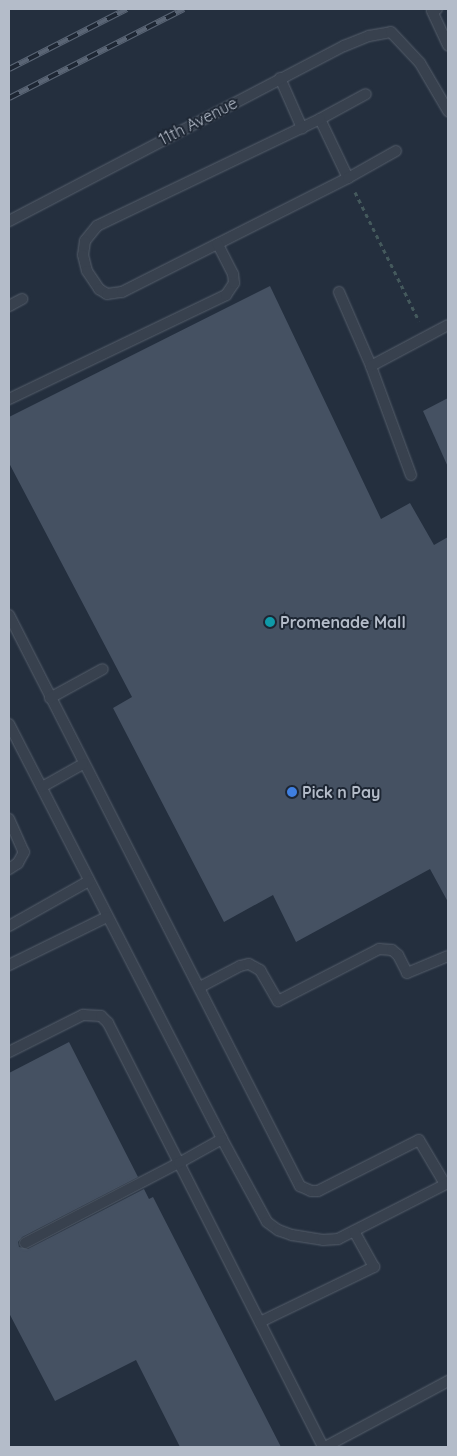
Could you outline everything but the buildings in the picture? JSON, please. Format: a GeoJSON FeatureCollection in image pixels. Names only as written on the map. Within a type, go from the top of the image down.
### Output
{"type":"FeatureCollection","features":[{"type":"Feature","properties":{"kind":"lane"},"geometry":{"type":"LineString","coordinates":[[437,9],[432,11],[448,45]]}},
{"type":"Feature","properties":{"kind":"lane","name":"11th Avenue"},"geometry":{"type":"LineString","coordinates":[[9,221],[280,78],[344,46],[369,36],[391,32],[420,63],[448,111]]}},
{"type":"Feature","properties":{"kind":"lane"},"geometry":{"type":"LineString","coordinates":[[280,78],[302,128]]}},
{"type":"Feature","properties":{"kind":"lane"},"geometry":{"type":"LineString","coordinates":[[366,94],[302,128],[97,226],[85,241],[83,255],[87,271],[99,289],[107,294],[122,292],[348,178],[396,151]]}},
{"type":"Feature","properties":{"kind":"lane"},"geometry":{"type":"LineString","coordinates":[[320,119],[348,178]]}},
{"type":"Feature","properties":{"kind":"lane"},"geometry":{"type":"LineString","coordinates":[[9,399],[226,295],[234,283],[233,274],[218,244]]}},
{"type":"Feature","properties":{"kind":"lane"},"geometry":{"type":"LineString","coordinates":[[339,292],[371,366],[411,475]]}},
{"type":"Feature","properties":{"kind":"lane"},"geometry":{"type":"LineString","coordinates":[[9,306],[22,299]]}},
{"type":"Feature","properties":{"kind":"lane"},"geometry":{"type":"LineString","coordinates":[[371,366],[448,325]]}},
{"type":"Feature","properties":{"kind":"lane"},"geometry":{"type":"LineString","coordinates":[[9,615],[83,764],[200,988],[300,1186],[311,1191],[318,1191],[419,1140],[447,1183],[338,1239],[323,1240],[292,1235],[278,1230],[267,1222],[222,1139],[9,724]]}},
{"type":"Feature","properties":{"kind":"lane"},"geometry":{"type":"LineString","coordinates":[[50,698],[103,669]]}},
{"type":"Feature","properties":{"kind":"lane"},"geometry":{"type":"LineString","coordinates":[[42,786],[83,764]]}},
{"type":"Feature","properties":{"kind":"lane"},"geometry":{"type":"LineString","coordinates":[[9,819],[24,852],[18,863],[9,869]]}},
{"type":"Feature","properties":{"kind":"lane"},"geometry":{"type":"LineString","coordinates":[[9,926],[90,881]]}},
{"type":"Feature","properties":{"kind":"lane"},"geometry":{"type":"LineString","coordinates":[[9,965],[107,917]]}},
{"type":"Feature","properties":{"kind":"lane"},"geometry":{"type":"LineString","coordinates":[[200,988],[240,966],[249,964],[260,970],[278,1001],[379,949],[392,950],[398,955],[407,974],[448,956]]}},
{"type":"Feature","properties":{"kind":"lane"},"geometry":{"type":"LineString","coordinates":[[9,1052],[83,1015],[101,1016],[108,1023],[324,1447],[448,1381]]}},
{"type":"Feature","properties":{"kind":"lane"},"geometry":{"type":"LineString","coordinates":[[25,1243],[222,1139]]}},
{"type":"Feature","properties":{"kind":"lane"},"geometry":{"type":"LineString","coordinates":[[260,1322],[374,1267],[354,1231]]}},
{"type":"Feature","properties":{"kind":"path"},"geometry":{"type":"LineString","coordinates":[[348,178],[427,337]]}},
{"type":"Feature","properties":{"kind":"railway"},"geometry":{"type":"LineString","coordinates":[[9,69],[127,9]]}},
{"type":"Feature","properties":{"kind":"railway"},"geometry":{"type":"LineString","coordinates":[[9,98],[184,9]]}},
{"type":"Feature","properties":{"kind":"place","name":"Promenade Mall"},"geometry":{"type":"Point","coordinates":[270,622]}},
{"type":"Feature","properties":{"kind":"place","name":"Pick n Pay"},"geometry":{"type":"Point","coordinates":[292,792]}}]}
